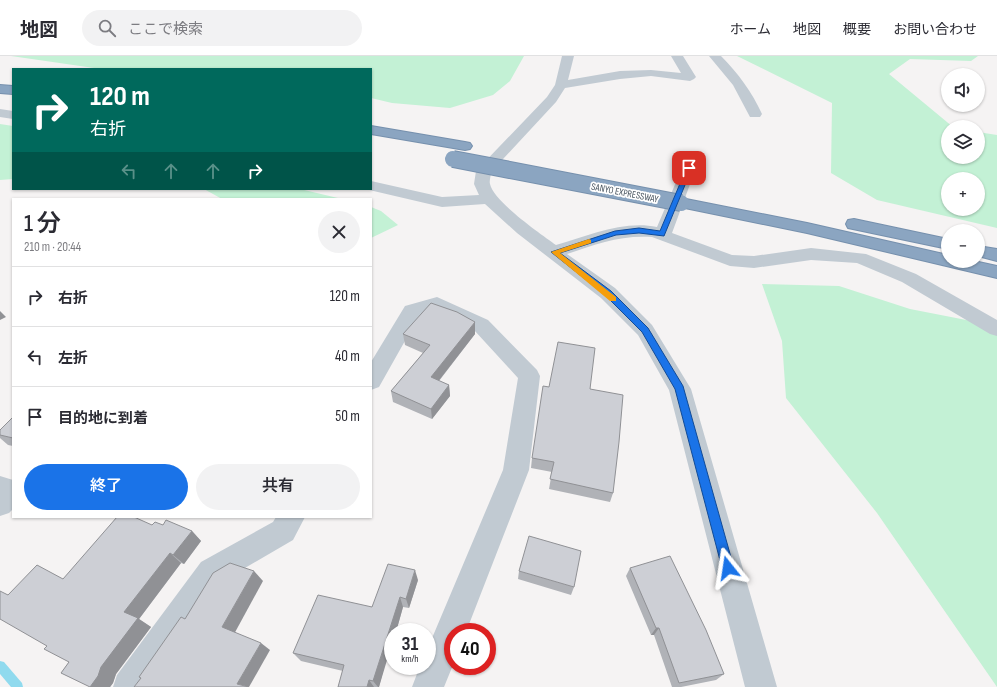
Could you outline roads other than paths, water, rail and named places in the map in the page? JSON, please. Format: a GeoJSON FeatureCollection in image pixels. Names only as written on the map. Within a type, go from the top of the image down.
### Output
{"type":"FeatureCollection","features":[{"type":"Feature","properties":{"kind":"highway"},"geometry":{"type":"LineString","coordinates":[[0,77],[12,79]]}},
{"type":"Feature","properties":{"kind":"highway"},"geometry":{"type":"LineString","coordinates":[[0,89],[12,90]]}},
{"type":"Feature","properties":{"kind":"highway"},"geometry":{"type":"LineString","coordinates":[[372,130],[518,156]]}},
{"type":"Feature","properties":{"kind":"highway"},"geometry":{"type":"LineString","coordinates":[[372,144],[393,148]]}},
{"type":"Feature","properties":{"kind":"highway","name":"SANYO EXPRESSWAY"},"geometry":{"type":"LineString","coordinates":[[446,157],[684,196],[941,243]]}},
{"type":"Feature","properties":{"kind":"highway","name":"SANYO EXPRESSWAY"},"geometry":{"type":"LineString","coordinates":[[664,184],[684,196],[807,228],[941,259]]}},
{"type":"Feature","properties":{"kind":"highway"},"geometry":{"type":"LineString","coordinates":[[985,252],[997,255]]}},
{"type":"Feature","properties":{"kind":"highway","name":"SANYO EXPRESSWAY"},"geometry":{"type":"LineString","coordinates":[[980,268],[997,272]]}},
{"type":"Feature","properties":{"kind":"street"},"geometry":{"type":"LineString","coordinates":[[568,56],[561,85],[552,99],[484,171],[482,184],[489,199],[523,229],[608,293],[645,330],[680,389],[761,687]]}},
{"type":"Feature","properties":{"kind":"street"},"geometry":{"type":"LineString","coordinates":[[561,85],[620,75],[651,72],[690,77],[677,56]]}},
{"type":"Feature","properties":{"kind":"street"},"geometry":{"type":"LineString","coordinates":[[715,56],[729,70],[750,101],[755,114]]}},
{"type":"Feature","properties":{"kind":"street"},"geometry":{"type":"LineString","coordinates":[[0,113],[12,115]]}},
{"type":"Feature","properties":{"kind":"street"},"geometry":{"type":"LineString","coordinates":[[662,235],[689,168]]}},
{"type":"Feature","properties":{"kind":"street"},"geometry":{"type":"LineString","coordinates":[[372,186],[442,202],[489,199]]}},
{"type":"Feature","properties":{"kind":"street"},"geometry":{"type":"LineString","coordinates":[[554,252],[615,233],[639,231],[654,232],[685,245],[730,260],[754,262],[811,254],[860,258],[909,278],[997,329]]}},
{"type":"Feature","properties":{"kind":"street"},"geometry":{"type":"LineString","coordinates":[[372,379],[412,311],[437,304],[481,326],[529,376],[516,470],[428,687]]}},
{"type":"Feature","properties":{"kind":"street"},"geometry":{"type":"LineString","coordinates":[[0,488],[12,492]]}},
{"type":"Feature","properties":{"kind":"street"},"geometry":{"type":"LineString","coordinates":[[0,504],[12,493]]}},
{"type":"Feature","properties":{"kind":"street"},"geometry":{"type":"LineString","coordinates":[[128,687],[211,572],[283,531],[290,518]]}},
{"type":"Feature","properties":{"kind":"waterway"},"geometry":{"type":"LineString","coordinates":[[0,666],[18,687]]}}]}
